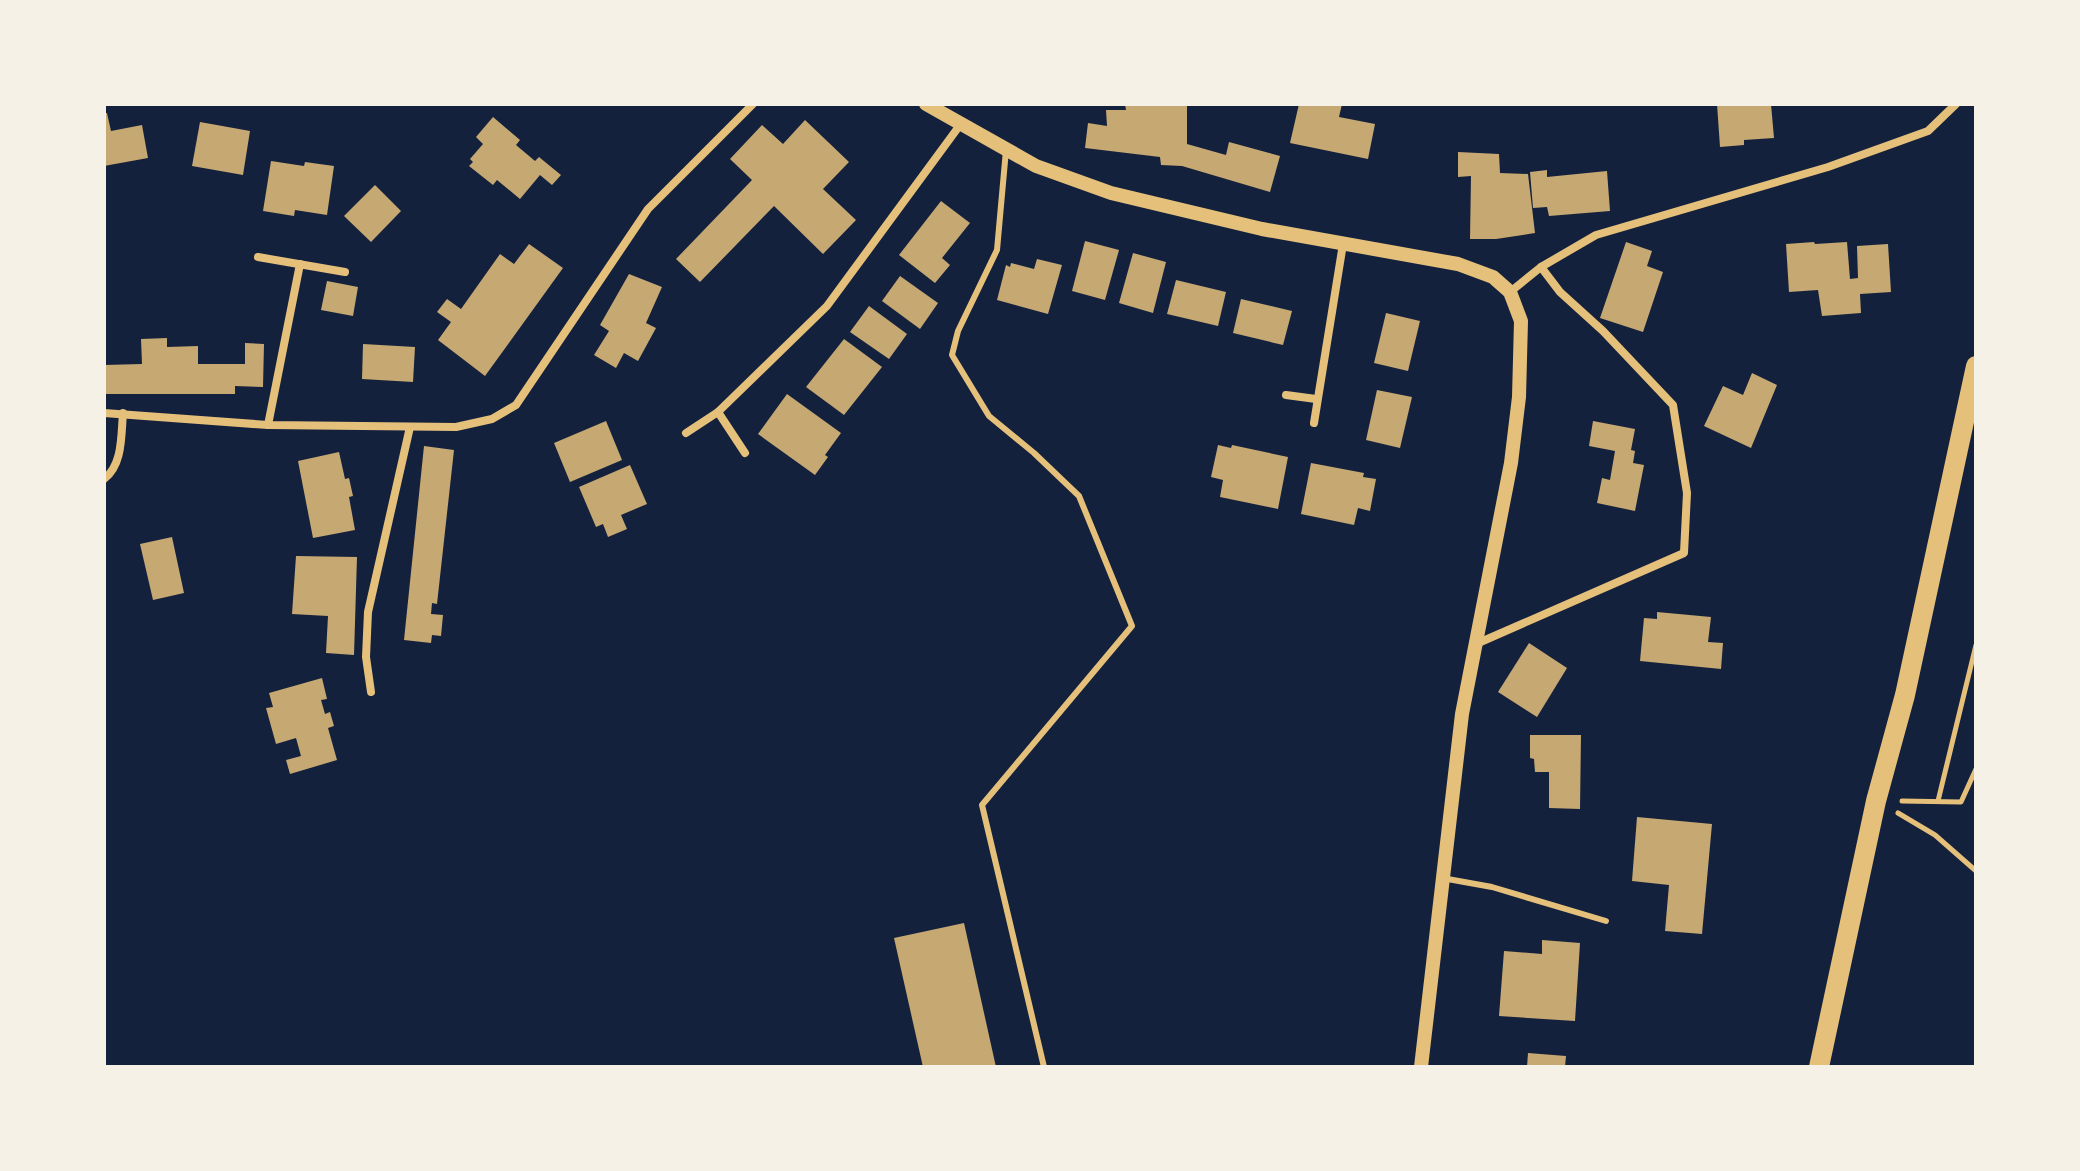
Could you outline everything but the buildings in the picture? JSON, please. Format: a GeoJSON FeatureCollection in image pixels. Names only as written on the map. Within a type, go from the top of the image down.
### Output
{"type":"FeatureCollection","features":[{"type":"Feature","properties":{"kind":"main road"},"geometry":{"type":"LineString","coordinates":[[1819,1067],[1876,801],[1905,695],[1976,366]]}},
{"type":"Feature","properties":{"kind":"street"},"geometry":{"type":"LineString","coordinates":[[104,413],[268,425],[456,427],[492,419],[516,405],[648,209],[753,104]]}},
{"type":"Feature","properties":{"kind":"street"},"geometry":{"type":"LineString","coordinates":[[926,104],[1036,166],[1111,193],[1262,229],[1458,264],[1493,277],[1510,292],[1521,321],[1519,397],[1511,463],[1462,714],[1421,1067]]}},
{"type":"Feature","properties":{"kind":"street"},"geometry":{"type":"LineString","coordinates":[[1510,292],[1541,267],[1596,235],[1828,167],[1928,131],[1956,104]]}},
{"type":"Feature","properties":{"kind":"street"},"geometry":{"type":"LineString","coordinates":[[686,433],[718,412],[827,306],[960,125]]}},
{"type":"Feature","properties":{"kind":"street"},"geometry":{"type":"LineString","coordinates":[[1314,423],[1343,244]]}},
{"type":"Feature","properties":{"kind":"street"},"geometry":{"type":"LineString","coordinates":[[258,257],[345,272]]}},
{"type":"Feature","properties":{"kind":"street"},"geometry":{"type":"LineString","coordinates":[[268,425],[300,264]]}},
{"type":"Feature","properties":{"kind":"street"},"geometry":{"type":"LineString","coordinates":[[1475,644],[1684,553],[1687,493],[1673,405],[1603,331],[1560,292],[1541,267]]}},
{"type":"Feature","properties":{"kind":"street"},"geometry":{"type":"LineString","coordinates":[[1286,395],[1316,399]]}},
{"type":"Feature","properties":{"kind":"street"},"geometry":{"type":"LineString","coordinates":[[718,412],[745,453]]}},
{"type":"Feature","properties":{"kind":"street"},"geometry":{"type":"LineString","coordinates":[[104,479],[116,464],[123,413]]}},
{"type":"Feature","properties":{"kind":"street"},"geometry":{"type":"LineString","coordinates":[[371,692],[366,657],[368,612],[410,427]]}},
{"type":"Feature","properties":{"kind":"lane"},"geometry":{"type":"LineString","coordinates":[[1006,150],[997,250],[958,331],[952,355],[989,416],[1079,496],[1132,626],[982,805],[1044,1067]]}},
{"type":"Feature","properties":{"kind":"lane"},"geometry":{"type":"LineString","coordinates":[[1442,878],[1492,887],[1606,921]]}},
{"type":"Feature","properties":{"kind":"path"},"geometry":{"type":"LineString","coordinates":[[1938,801],[1976,645]]}},
{"type":"Feature","properties":{"kind":"path"},"geometry":{"type":"LineString","coordinates":[[1876,801],[1961,802],[1976,769]]}},
{"type":"Feature","properties":{"kind":"path"},"geometry":{"type":"LineString","coordinates":[[1876,801],[1935,835],[1976,871]]}}]}
